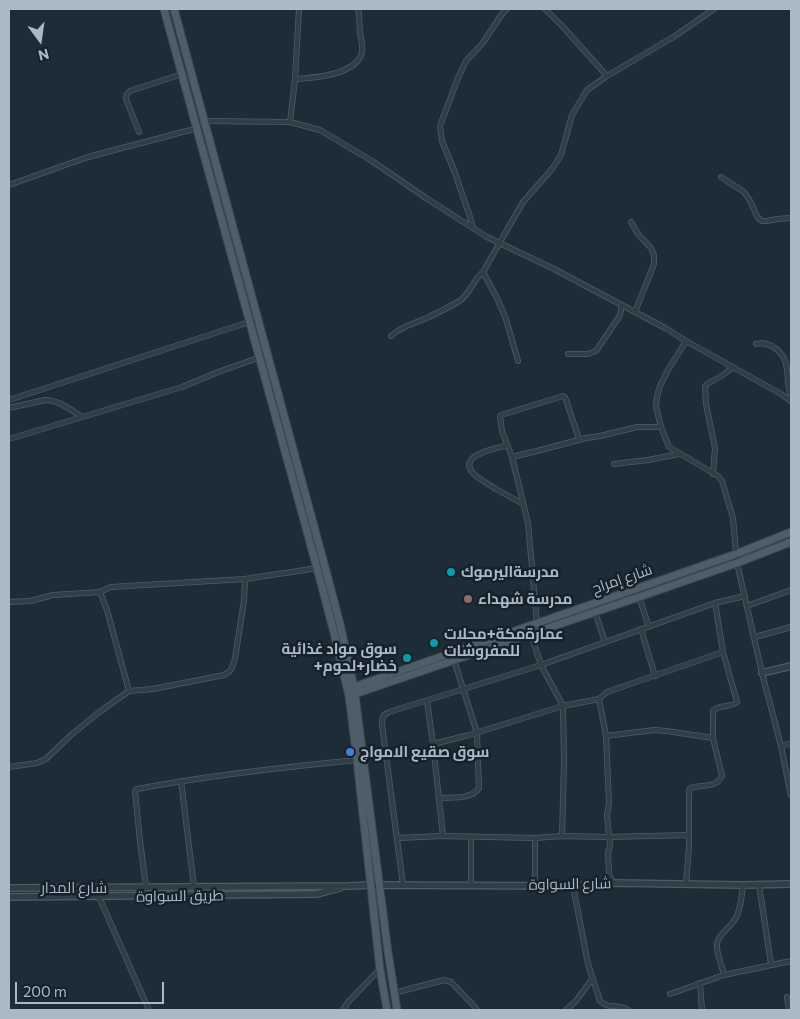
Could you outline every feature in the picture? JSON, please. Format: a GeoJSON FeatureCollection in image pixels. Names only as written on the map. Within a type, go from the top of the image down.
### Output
{"type":"FeatureCollection","features":[{"type":"Feature","properties":{"kind":"main road"},"geometry":{"type":"LineString","coordinates":[[164,9],[196,129],[254,322]]}},
{"type":"Feature","properties":{"kind":"main road"},"geometry":{"type":"LineString","coordinates":[[174,9],[263,356],[321,567],[340,624],[397,1010]]}},
{"type":"Feature","properties":{"kind":"main road"},"geometry":{"type":"LineString","coordinates":[[184,83],[193,80]]}},
{"type":"Feature","properties":{"kind":"main road","name":"شارع إمراح"},"geometry":{"type":"LineString","coordinates":[[351,692],[736,554],[791,532]]}},
{"type":"Feature","properties":{"kind":"main road","name":"شارع إمراح"},"geometry":{"type":"LineString","coordinates":[[351,692],[531,634],[791,542]]}},
{"type":"Feature","properties":{"kind":"main road"},"geometry":{"type":"LineString","coordinates":[[351,692],[380,969],[387,1010]]}},
{"type":"Feature","properties":{"kind":"street"},"geometry":{"type":"LineString","coordinates":[[290,122],[296,79],[299,9]]}},
{"type":"Feature","properties":{"kind":"street"},"geometry":{"type":"LineString","coordinates":[[296,79],[315,78],[333,74],[357,62],[362,53],[360,14],[358,9]]}},
{"type":"Feature","properties":{"kind":"street"},"geometry":{"type":"LineString","coordinates":[[473,228],[442,141],[440,126],[466,61],[482,44],[502,14],[508,9]]}},
{"type":"Feature","properties":{"kind":"street"},"geometry":{"type":"LineString","coordinates":[[545,9],[607,76]]}},
{"type":"Feature","properties":{"kind":"street"},"geometry":{"type":"LineString","coordinates":[[391,336],[406,326],[424,319],[468,294],[475,281],[483,272],[523,202],[552,169],[561,154],[572,115],[587,90],[675,36],[714,9]]}},
{"type":"Feature","properties":{"kind":"street"},"geometry":{"type":"LineString","coordinates":[[139,132],[126,99],[127,94],[130,91],[182,74]]}},
{"type":"Feature","properties":{"kind":"street"},"geometry":{"type":"LineString","coordinates":[[203,121],[290,122],[320,130],[372,160],[426,198],[499,243],[554,268],[667,328],[686,341],[791,401]]}},
{"type":"Feature","properties":{"kind":"street"},"geometry":{"type":"LineString","coordinates":[[9,185],[88,157],[196,129]]}},
{"type":"Feature","properties":{"kind":"street"},"geometry":{"type":"LineString","coordinates":[[721,177],[744,192],[758,218],[762,221],[791,218]]}},
{"type":"Feature","properties":{"kind":"street"},"geometry":{"type":"LineString","coordinates":[[631,222],[638,234],[651,248],[654,255],[654,264],[635,312]]}},
{"type":"Feature","properties":{"kind":"street"},"geometry":{"type":"LineString","coordinates":[[483,272],[498,298],[518,361]]}},
{"type":"Feature","properties":{"kind":"street"},"geometry":{"type":"LineString","coordinates":[[568,354],[588,354],[596,351],[619,317],[621,305]]}},
{"type":"Feature","properties":{"kind":"street"},"geometry":{"type":"LineString","coordinates":[[9,400],[254,322]]}},
{"type":"Feature","properties":{"kind":"street"},"geometry":{"type":"LineString","coordinates":[[686,341],[668,370],[658,391],[656,407],[669,447],[722,481],[733,518],[737,562],[789,780],[791,796]]}},
{"type":"Feature","properties":{"kind":"street"},"geometry":{"type":"LineString","coordinates":[[756,344],[763,342],[770,344],[780,352],[787,365],[788,387],[791,396]]}},
{"type":"Feature","properties":{"kind":"street"},"geometry":{"type":"LineString","coordinates":[[9,439],[182,387],[263,356]]}},
{"type":"Feature","properties":{"kind":"street"},"geometry":{"type":"LineString","coordinates":[[713,474],[714,448],[706,404],[706,387],[707,384],[733,367]]}},
{"type":"Feature","properties":{"kind":"street"},"geometry":{"type":"LineString","coordinates":[[537,624],[527,518],[500,417],[563,396],[567,398],[579,439]]}},
{"type":"Feature","properties":{"kind":"street"},"geometry":{"type":"LineString","coordinates":[[9,408],[50,400],[56,401],[82,417]]}},
{"type":"Feature","properties":{"kind":"street"},"geometry":{"type":"LineString","coordinates":[[512,457],[579,439],[637,427],[661,427]]}},
{"type":"Feature","properties":{"kind":"street"},"geometry":{"type":"LineString","coordinates":[[507,445],[478,455],[472,459],[471,469],[482,482],[523,504]]}},
{"type":"Feature","properties":{"kind":"street"},"geometry":{"type":"LineString","coordinates":[[614,464],[679,454]]}},
{"type":"Feature","properties":{"kind":"street"},"geometry":{"type":"LineString","coordinates":[[9,602],[30,601],[53,595],[100,592],[111,587],[245,579],[321,567]]}},
{"type":"Feature","properties":{"kind":"street"},"geometry":{"type":"LineString","coordinates":[[9,767],[37,763],[46,759],[71,735],[129,691],[153,689],[228,673],[235,658],[244,601],[245,579]]}},
{"type":"Feature","properties":{"kind":"street"},"geometry":{"type":"LineString","coordinates":[[747,606],[791,590]]}},
{"type":"Feature","properties":{"kind":"street"},"geometry":{"type":"LineString","coordinates":[[100,592],[129,691]]}},
{"type":"Feature","properties":{"kind":"street"},"geometry":{"type":"LineString","coordinates":[[403,885],[382,726],[383,716],[389,712],[541,665],[715,603],[745,596]]}},
{"type":"Feature","properties":{"kind":"street"},"geometry":{"type":"LineString","coordinates":[[639,597],[649,627]]}},
{"type":"Feature","properties":{"kind":"street"},"geometry":{"type":"LineString","coordinates":[[686,884],[690,788],[719,782],[722,776],[713,738],[713,712],[714,709],[734,705],[737,702],[723,652],[715,603]]}},
{"type":"Feature","properties":{"kind":"street"},"geometry":{"type":"LineString","coordinates":[[595,612],[605,642]]}},
{"type":"Feature","properties":{"kind":"street"},"geometry":{"type":"LineString","coordinates":[[755,637],[791,627]]}},
{"type":"Feature","properties":{"kind":"street"},"geometry":{"type":"LineString","coordinates":[[641,630],[655,676]]}},
{"type":"Feature","properties":{"kind":"street"},"geometry":{"type":"LineString","coordinates":[[531,634],[541,665],[563,706],[562,836]]}},
{"type":"Feature","properties":{"kind":"street"},"geometry":{"type":"LineString","coordinates":[[433,744],[477,733],[563,706],[599,699],[607,692],[723,652]]}},
{"type":"Feature","properties":{"kind":"street"},"geometry":{"type":"LineString","coordinates":[[439,798],[472,795],[479,788],[477,733],[454,660]]}},
{"type":"Feature","properties":{"kind":"street"},"geometry":{"type":"LineString","coordinates":[[762,673],[791,666]]}},
{"type":"Feature","properties":{"kind":"street"},"geometry":{"type":"LineString","coordinates":[[599,699],[606,736],[609,802],[607,815],[610,846],[608,852],[608,874],[613,883]]}},
{"type":"Feature","properties":{"kind":"street"},"geometry":{"type":"LineString","coordinates":[[427,701],[444,836]]}},
{"type":"Feature","properties":{"kind":"street"},"geometry":{"type":"LineString","coordinates":[[606,736],[667,730],[713,738]]}},
{"type":"Feature","properties":{"kind":"street"},"geometry":{"type":"LineString","coordinates":[[780,746],[791,743]]}},
{"type":"Feature","properties":{"kind":"street"},"geometry":{"type":"LineString","coordinates":[[146,887],[135,791],[137,789],[260,770],[357,760]]}},
{"type":"Feature","properties":{"kind":"street"},"geometry":{"type":"LineString","coordinates":[[181,781],[194,887]]}},
{"type":"Feature","properties":{"kind":"street"},"geometry":{"type":"LineString","coordinates":[[397,838],[444,836],[609,837],[689,834]]}},
{"type":"Feature","properties":{"kind":"street"},"geometry":{"type":"LineString","coordinates":[[471,884],[472,837]]}},
{"type":"Feature","properties":{"kind":"street"},"geometry":{"type":"LineString","coordinates":[[535,838],[535,885]]}},
{"type":"Feature","properties":{"kind":"street","name":"شارع السواوة"},"geometry":{"type":"LineString","coordinates":[[349,886],[371,884],[573,886],[613,883],[791,884]]}},
{"type":"Feature","properties":{"kind":"street"},"geometry":{"type":"LineString","coordinates":[[724,975],[717,944],[719,937],[732,925],[737,916],[743,885]]}},
{"type":"Feature","properties":{"kind":"street"},"geometry":{"type":"LineString","coordinates":[[760,885],[771,964]]}},
{"type":"Feature","properties":{"kind":"street","name":"شارع المدار"},"geometry":{"type":"LineString","coordinates":[[9,888],[349,886]]}},
{"type":"Feature","properties":{"kind":"street","name":"طريق السواوة"},"geometry":{"type":"LineString","coordinates":[[9,897],[317,894],[349,886]]}},
{"type":"Feature","properties":{"kind":"street"},"geometry":{"type":"LineString","coordinates":[[573,886],[592,979],[600,1001],[604,1005],[621,1006],[628,1010]]}},
{"type":"Feature","properties":{"kind":"street"},"geometry":{"type":"LineString","coordinates":[[99,897],[149,1010]]}},
{"type":"Feature","properties":{"kind":"street"},"geometry":{"type":"LineString","coordinates":[[670,994],[724,975],[791,961]]}},
{"type":"Feature","properties":{"kind":"street"},"geometry":{"type":"LineString","coordinates":[[343,1010],[348,1001],[380,969]]}},
{"type":"Feature","properties":{"kind":"street"},"geometry":{"type":"LineString","coordinates":[[566,1010],[576,1001],[592,979]]}},
{"type":"Feature","properties":{"kind":"street"},"geometry":{"type":"LineString","coordinates":[[394,993],[444,980],[451,982],[477,1010]]}},
{"type":"Feature","properties":{"kind":"street"},"geometry":{"type":"LineString","coordinates":[[700,983],[702,1010]]}},
{"type":"Feature","properties":{"kind":"street"},"geometry":{"type":"LineString","coordinates":[[787,997],[789,1010]]}},
{"type":"Feature","properties":{"kind":"place","name":"مدرسةاليرموك"},"geometry":{"type":"Point","coordinates":[451,572]}},
{"type":"Feature","properties":{"kind":"place","name":"مدرسة شهداء"},"geometry":{"type":"Point","coordinates":[468,599]}},
{"type":"Feature","properties":{"kind":"place","name":"عمارةمكة+محلات للمفروشات"},"geometry":{"type":"Point","coordinates":[434,643]}},
{"type":"Feature","properties":{"kind":"place","name":"سوق مواد غذائية +خضار+لحوم"},"geometry":{"type":"Point","coordinates":[407,658]}},
{"type":"Feature","properties":{"kind":"place","name":"سوق صقيع الامواج"},"geometry":{"type":"Point","coordinates":[350,752]}}]}
